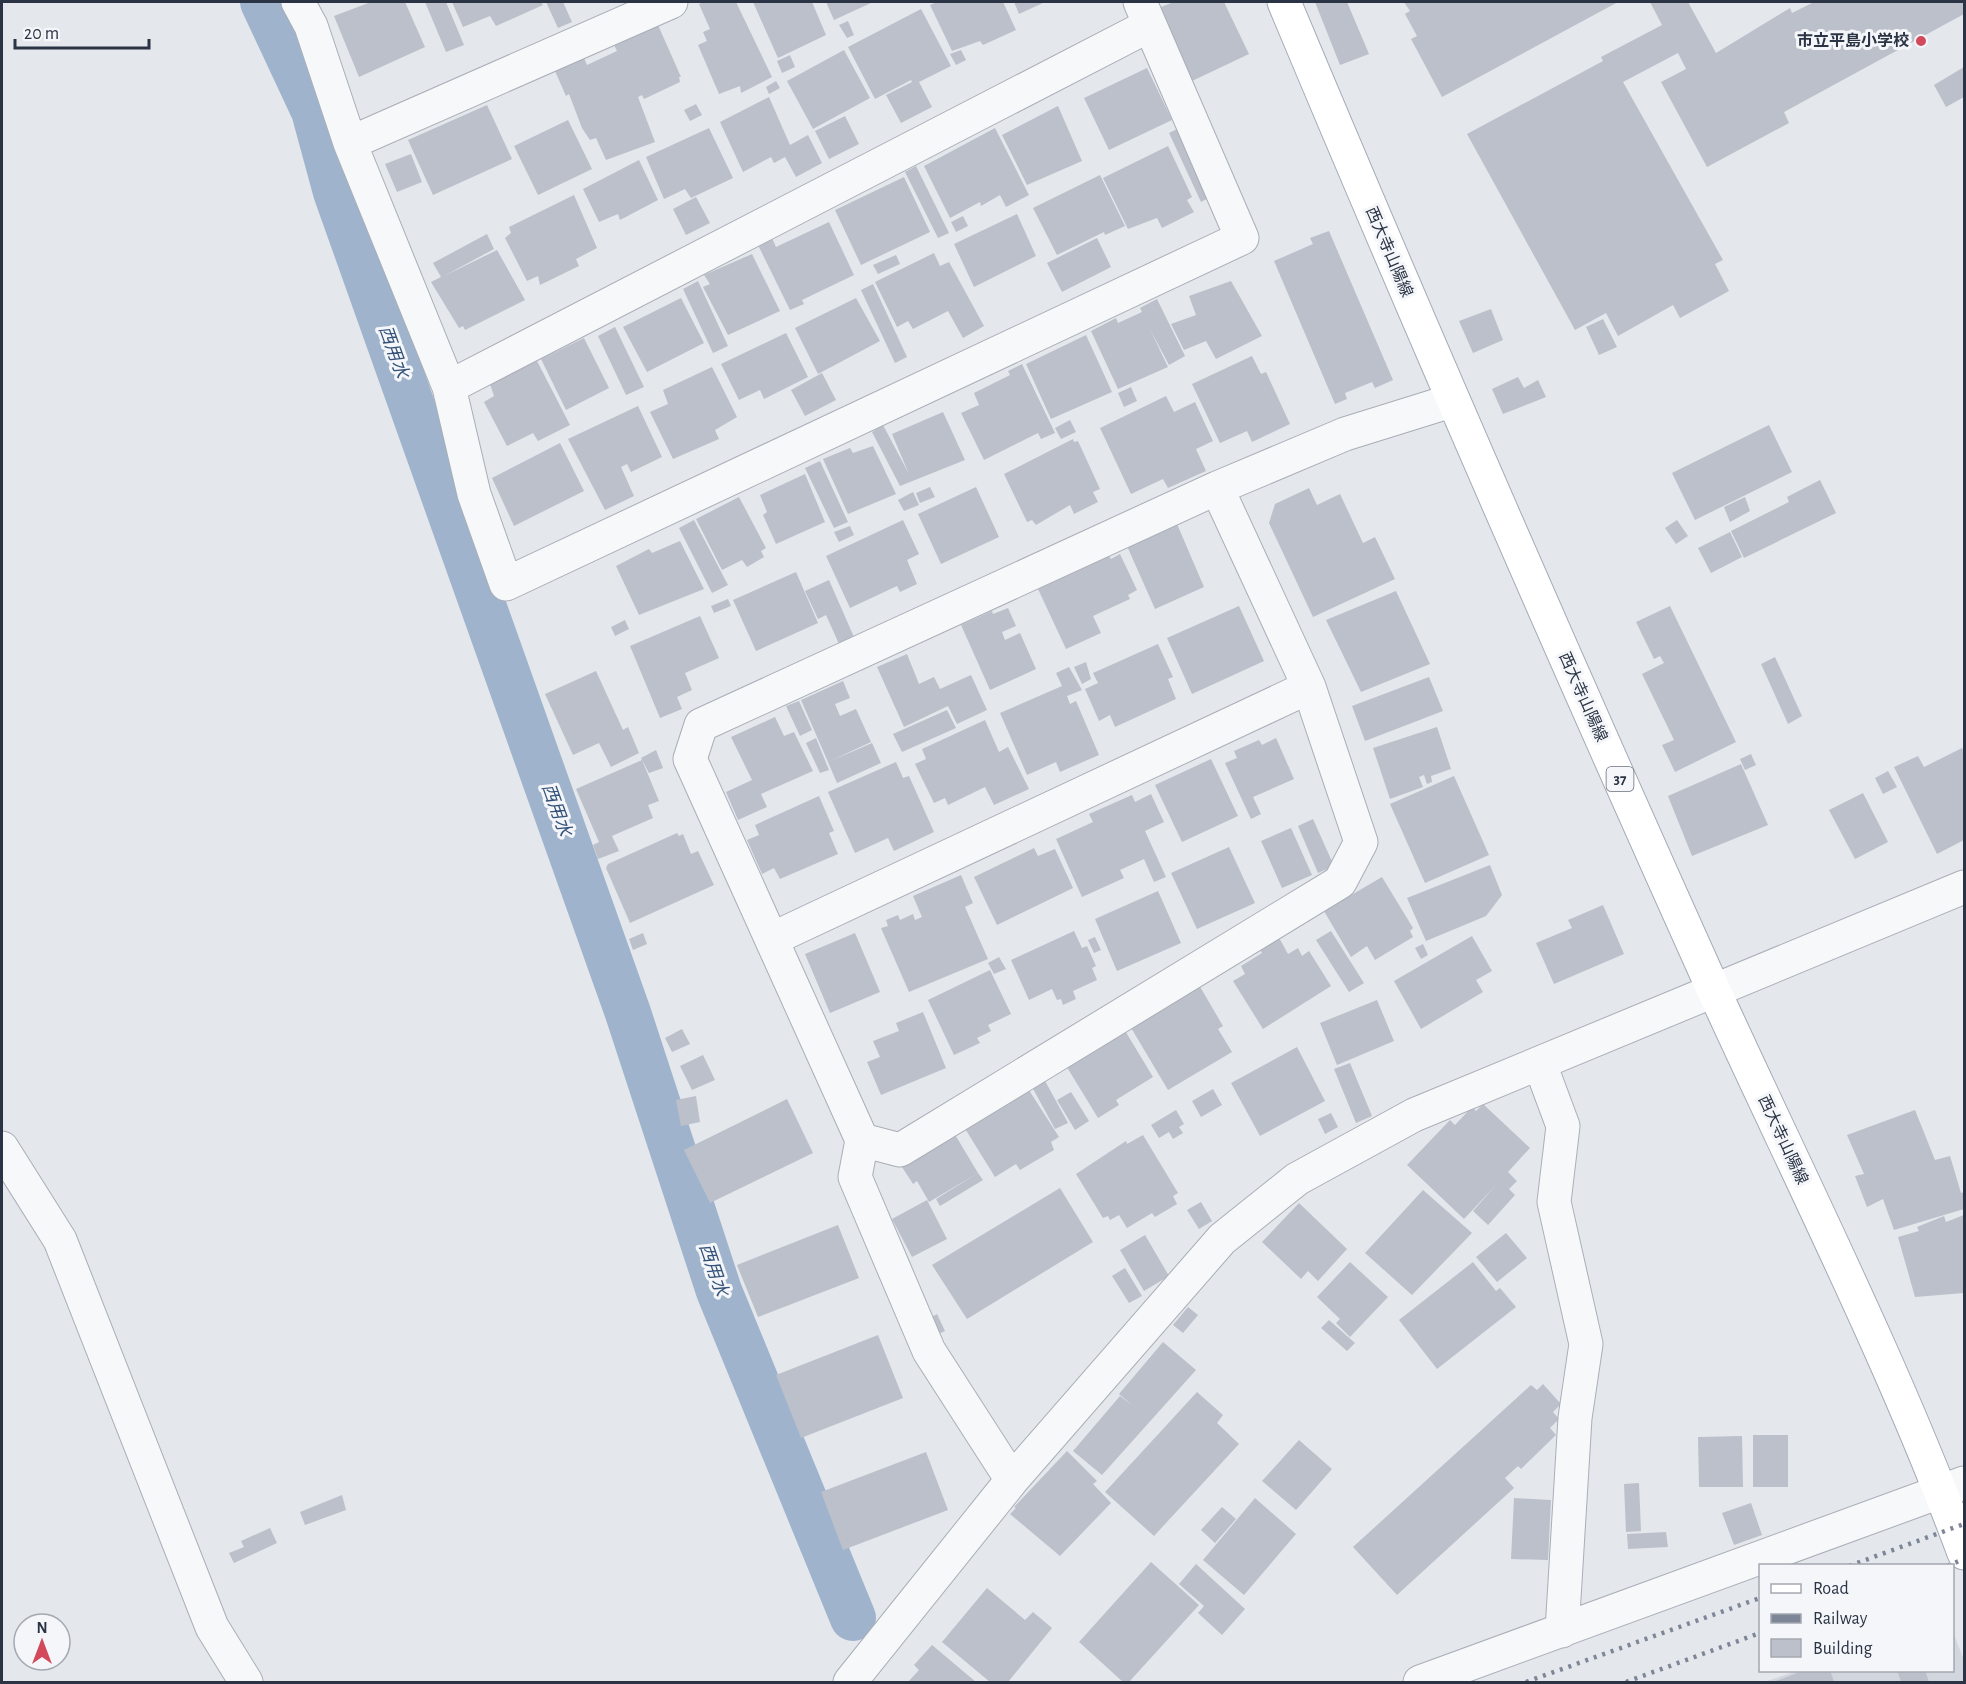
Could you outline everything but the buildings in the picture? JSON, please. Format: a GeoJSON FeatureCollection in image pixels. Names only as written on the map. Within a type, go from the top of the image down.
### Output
{"type":"FeatureCollection","features":[{"type":"Feature","properties":{"kind":"main road","name":"西大寺山陽線"},"geometry":{"type":"LineString","coordinates":[[1284,2],[1451,401],[1715,992],[1953,1488],[1965,1553]]}},
{"type":"Feature","properties":{"kind":"street"},"geometry":{"type":"LineString","coordinates":[[298,2],[311,26],[350,142],[449,387],[474,494],[506,584],[1242,238],[1145,13],[449,387]]}},
{"type":"Feature","properties":{"kind":"street"},"geometry":{"type":"LineString","coordinates":[[350,142],[671,2]]}},
{"type":"Feature","properties":{"kind":"street"},"geometry":{"type":"LineString","coordinates":[[1012,1480],[929,1352],[855,1177],[862,1140],[690,759],[701,725],[1217,488],[1345,434],[1451,401]]}},
{"type":"Feature","properties":{"kind":"street"},"geometry":{"type":"LineString","coordinates":[[862,1140],[900,1150],[1340,882],[1361,842],[1309,687],[1217,488]]}},
{"type":"Feature","properties":{"kind":"street"},"geometry":{"type":"LineString","coordinates":[[772,939],[1309,687]]}},
{"type":"Feature","properties":{"kind":"street"},"geometry":{"type":"LineString","coordinates":[[850,1683],[1012,1480],[1222,1239],[1297,1179],[1414,1115],[1965,887]]}},
{"type":"Feature","properties":{"kind":"street"},"geometry":{"type":"LineString","coordinates":[[1540,1064],[1563,1126],[1554,1202],[1586,1344],[1575,1418],[1562,1630]]}},
{"type":"Feature","properties":{"kind":"street"},"geometry":{"type":"LineString","coordinates":[[2,1148],[60,1240],[212,1627],[246,1683]]}},
{"type":"Feature","properties":{"kind":"street"},"geometry":{"type":"LineString","coordinates":[[1420,1683],[1953,1488]]}},
{"type":"Feature","properties":{"kind":"shaded area"},"geometry":{"type":"Polygon","coordinates":[[[1954,1635],[1964,1660],[1964,1682],[1764,1682],[1794,1672],[1954,1672],[1954,1635]]]}},
{"type":"Feature","properties":{"kind":"waterway","name":"西用水"},"geometry":{"type":"LineString","coordinates":[[263,2],[314,111],[336,192],[628,1013],[719,1291],[853,1618]]}},
{"type":"Feature","properties":{"kind":"railway"},"geometry":{"type":"LineString","coordinates":[[1854,1564],[1964,1524]]}},
{"type":"Feature","properties":{"kind":"railway"},"geometry":{"type":"LineString","coordinates":[[1952,1564],[1964,1559]]}},
{"type":"Feature","properties":{"kind":"railway"},"geometry":{"type":"LineString","coordinates":[[1526,1682],[1759,1598]]}},
{"type":"Feature","properties":{"kind":"railway"},"geometry":{"type":"LineString","coordinates":[[1626,1682],[1759,1633]]}},
{"type":"Feature","properties":{"kind":"place","name":"市立平島小学校"},"geometry":{"type":"Point","coordinates":[1921,41]}}]}
